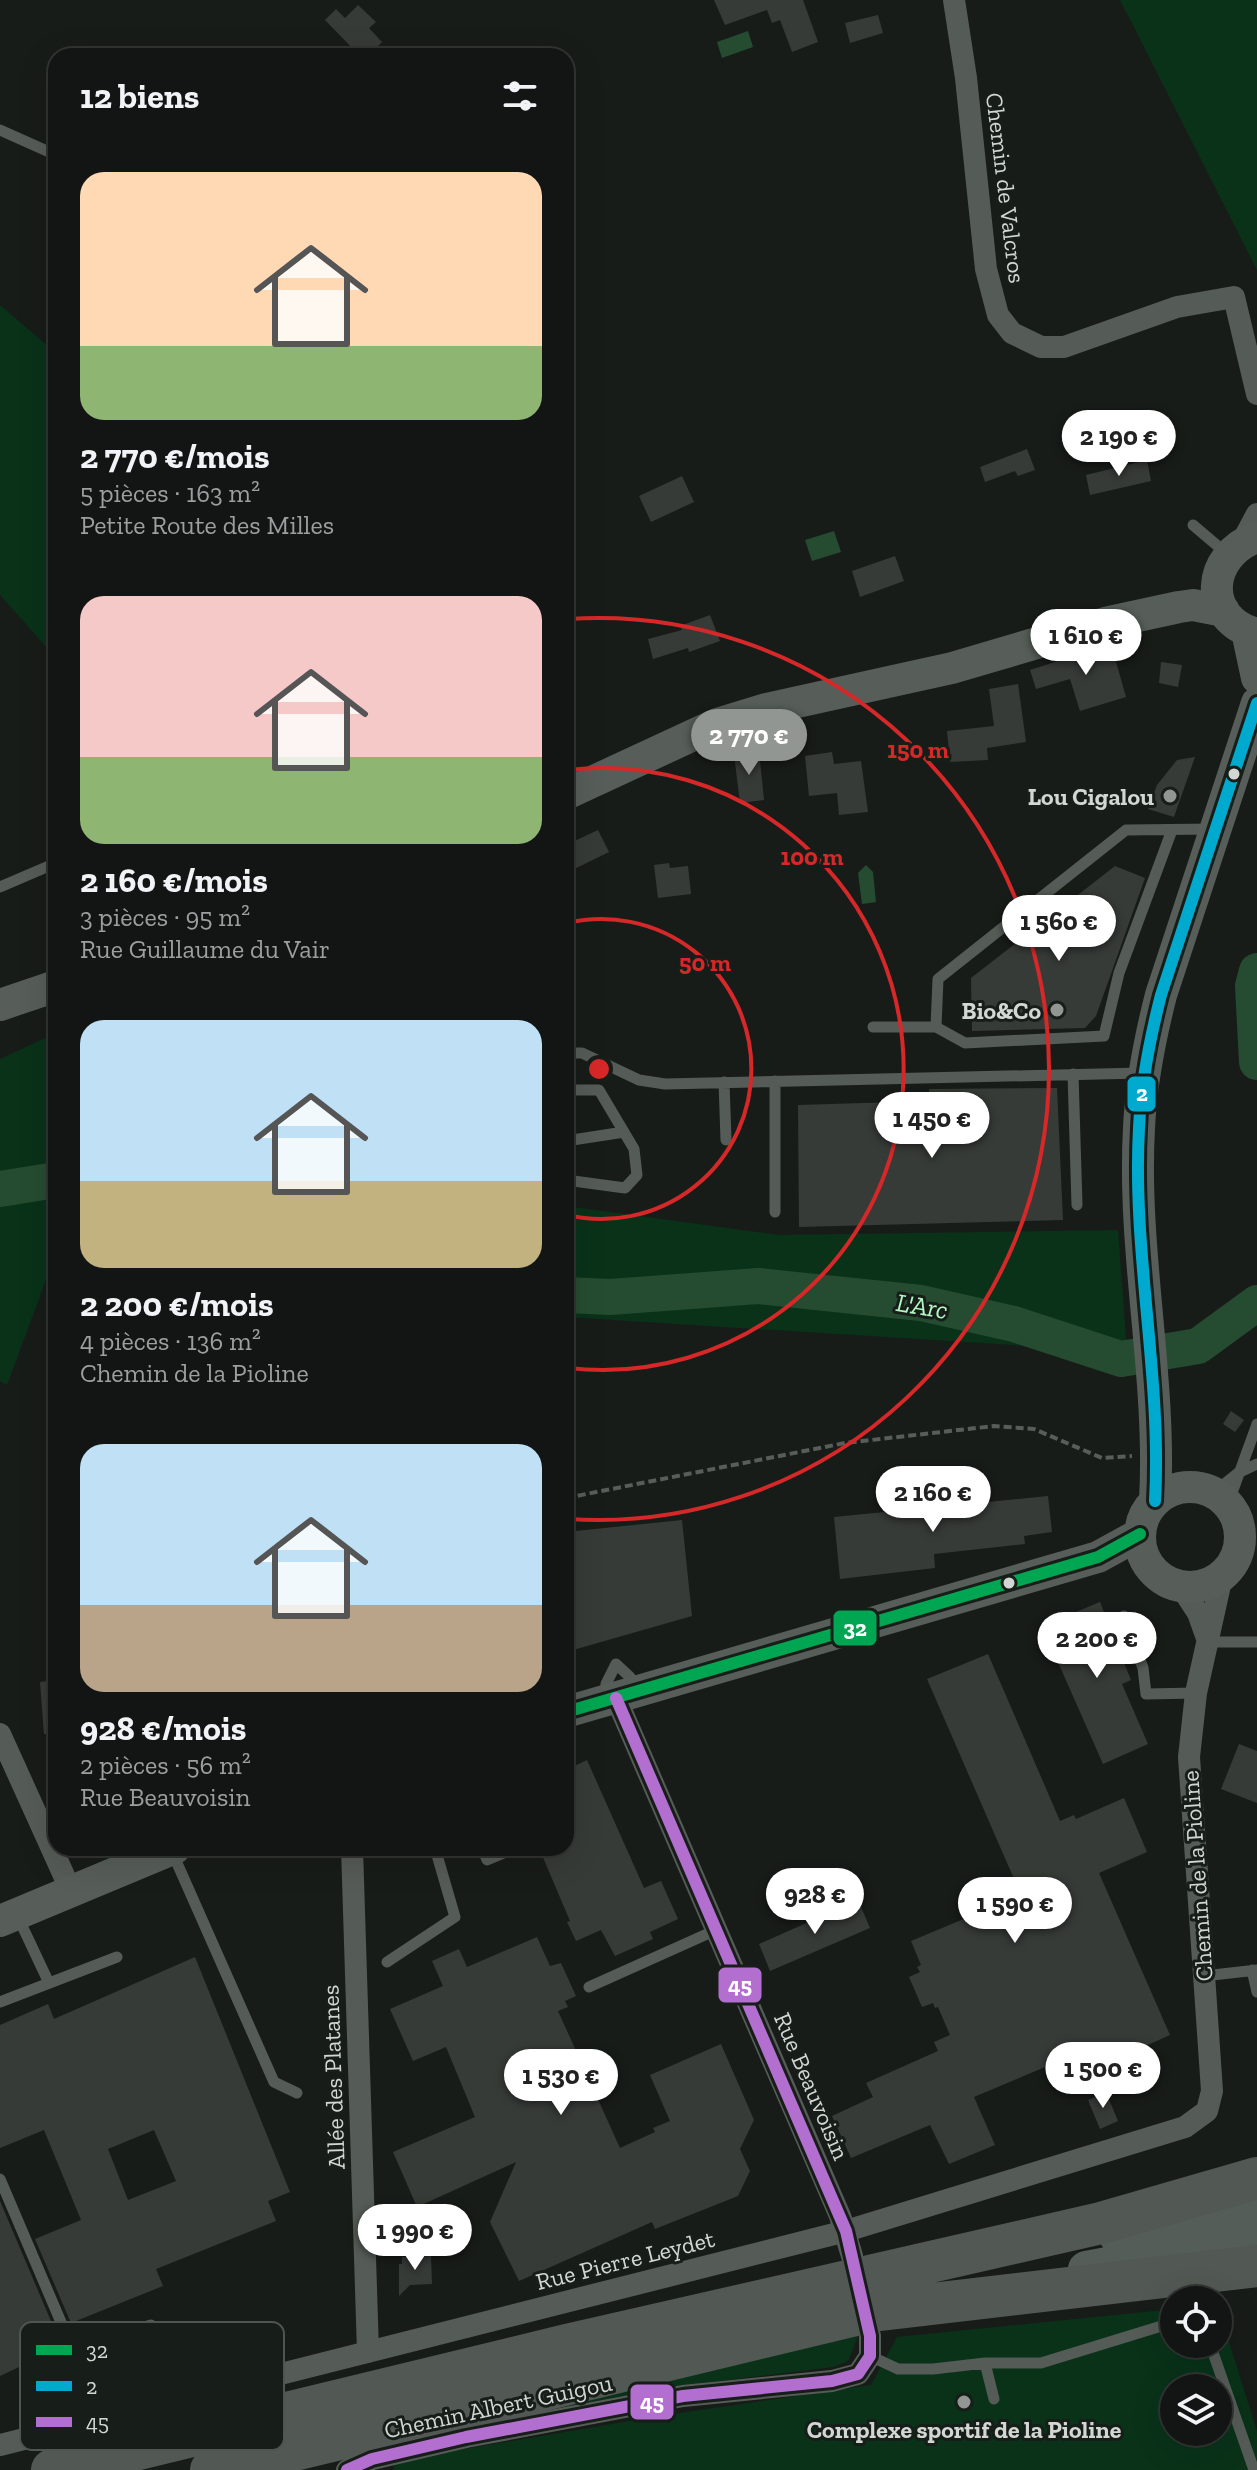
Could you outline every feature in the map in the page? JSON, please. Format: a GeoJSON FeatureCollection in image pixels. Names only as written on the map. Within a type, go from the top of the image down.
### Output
{"type":"FeatureCollection","features":[{"type":"Feature","properties":{"kind":"highway"},"geometry":{"type":"LineString","coordinates":[[284,2414],[567,2345],[1101,2223],[1257,2178]]}},
{"type":"Feature","properties":{"kind":"highway"},"geometry":{"type":"LineString","coordinates":[[211,2470],[361,2458],[614,2375],[871,2334],[1257,2266]]}},
{"type":"Feature","properties":{"kind":"highway"},"geometry":{"type":"LineString","coordinates":[[52,2470],[134,2450]]}},
{"type":"Feature","properties":{"kind":"main road"},"geometry":{"type":"LineString","coordinates":[[1105,623],[1241,544]]}},
{"type":"Feature","properties":{"kind":"main road"},"geometry":{"type":"LineString","coordinates":[[1241,544],[1217,591],[1243,625],[1257,678]]}},
{"type":"Feature","properties":{"kind":"main road"},"geometry":{"type":"LineString","coordinates":[[574,790],[717,724],[766,709],[952,668],[1105,623],[1193,605],[1243,625]]}},
{"type":"Feature","properties":{"kind":"main road"},"geometry":{"type":"LineString","coordinates":[[1155,1501],[1157,1441],[1144,1279],[1139,1129],[1145,1073],[1161,995],[1257,703]]}},
{"type":"Feature","properties":{"kind":"main road"},"geometry":{"type":"LineString","coordinates":[[0,1005],[48,989]]}},
{"type":"Feature","properties":{"kind":"main road"},"geometry":{"type":"LineString","coordinates":[[1157,1441],[1176,1470],[1218,1490],[1239,1525],[1239,1549],[1233,1564],[1222,1576],[1210,1584],[1196,1587],[1169,1583],[1151,1568],[1141,1546],[1140,1534],[1148,1511],[1155,1501],[1180,1488],[1218,1490]]}},
{"type":"Feature","properties":{"kind":"main road"},"geometry":{"type":"LineString","coordinates":[[574,1710],[1098,1557],[1140,1534]]}},
{"type":"Feature","properties":{"kind":"main road"},"geometry":{"type":"LineString","coordinates":[[1098,1557],[1151,1568]]}},
{"type":"Feature","properties":{"kind":"main road"},"geometry":{"type":"LineString","coordinates":[[8,1917],[156,1856]]}},
{"type":"Feature","properties":{"kind":"main road"},"geometry":{"type":"LineString","coordinates":[[567,2345],[1257,2208]]}},
{"type":"Feature","properties":{"kind":"main road"},"geometry":{"type":"LineString","coordinates":[[871,2334],[1257,2237]]}},
{"type":"Feature","properties":{"kind":"street","name":"Chemin de Valcros"},"geometry":{"type":"LineString","coordinates":[[954,0],[966,78],[986,269],[998,315],[1012,333],[1041,347],[1064,347],[1177,307],[1234,297],[1257,394]]}},
{"type":"Feature","properties":{"kind":"street","name":"Chemin de la Pioline"},"geometry":{"type":"LineString","coordinates":[[1207,2111],[1212,2091],[1189,1757],[1196,1693],[1222,1576]]}},
{"type":"Feature","properties":{"kind":"street"},"geometry":{"type":"LineString","coordinates":[[1181,1587],[1198,1613],[1209,1642]]}},
{"type":"Feature","properties":{"kind":"street","name":"Rue Beauvoisin"},"geometry":{"type":"LineString","coordinates":[[620,1696],[716,1930],[846,2231],[852,2256]]}},
{"type":"Feature","properties":{"kind":"street"},"geometry":{"type":"LineString","coordinates":[[0,1734],[48,1840]]}},
{"type":"Feature","properties":{"kind":"street"},"geometry":{"type":"LineString","coordinates":[[55,1856],[71,1891]]}},
{"type":"Feature","properties":{"kind":"street","name":"Allée des Platanes"},"geometry":{"type":"LineString","coordinates":[[352,1856],[368,2352]]}},
{"type":"Feature","properties":{"kind":"street","name":"Rue Pierre Leydet"},"geometry":{"type":"LineString","coordinates":[[284,2373],[846,2231],[1185,2127],[1207,2111]]}},
{"type":"Feature","properties":{"kind":"street","name":"Chemin Albert Guigou"},"geometry":{"type":"LineString","coordinates":[[361,2458],[683,2396],[832,2381],[858,2374],[871,2334]]}},
{"type":"Feature","properties":{"kind":"street","name":"Rue Pierre Leydet"},"geometry":{"type":"LineString","coordinates":[[0,2445],[20,2440]]}},
{"type":"Feature","properties":{"kind":"lane"},"geometry":{"type":"LineString","coordinates":[[0,130],[48,151]]}},
{"type":"Feature","properties":{"kind":"lane"},"geometry":{"type":"LineString","coordinates":[[1193,525],[1241,544]]}},
{"type":"Feature","properties":{"kind":"lane"},"geometry":{"type":"LineString","coordinates":[[936,1027],[938,979],[1126,830],[1214,829]]}},
{"type":"Feature","properties":{"kind":"lane"},"geometry":{"type":"LineString","coordinates":[[873,1027],[936,1027],[965,1043],[1104,1036],[1119,973],[1172,830]]}},
{"type":"Feature","properties":{"kind":"lane"},"geometry":{"type":"LineString","coordinates":[[0,887],[48,866]]}},
{"type":"Feature","properties":{"kind":"lane"},"geometry":{"type":"LineString","coordinates":[[574,1053],[582,1053],[639,1080],[665,1084],[1145,1073]]}},
{"type":"Feature","properties":{"kind":"lane"},"geometry":{"type":"LineString","coordinates":[[1073,1074],[1077,1205]]}},
{"type":"Feature","properties":{"kind":"lane"},"geometry":{"type":"LineString","coordinates":[[775,1081],[775,1212]]}},
{"type":"Feature","properties":{"kind":"lane"},"geometry":{"type":"LineString","coordinates":[[724,1082],[726,1140]]}},
{"type":"Feature","properties":{"kind":"lane"},"geometry":{"type":"LineString","coordinates":[[574,1090],[599,1090],[634,1149],[637,1175],[625,1188],[574,1181]]}},
{"type":"Feature","properties":{"kind":"lane"},"geometry":{"type":"LineString","coordinates":[[574,1140],[624,1132]]}},
{"type":"Feature","properties":{"kind":"lane"},"geometry":{"type":"LineString","coordinates":[[1218,1490],[1257,1424]]}},
{"type":"Feature","properties":{"kind":"lane"},"geometry":{"type":"LineString","coordinates":[[1218,1490],[1257,1464]]}},
{"type":"Feature","properties":{"kind":"lane"},"geometry":{"type":"LineString","coordinates":[[1124,1616],[1143,1668],[1146,1694],[1196,1693]]}},
{"type":"Feature","properties":{"kind":"lane"},"geometry":{"type":"LineString","coordinates":[[1209,1642],[1257,1642]]}},
{"type":"Feature","properties":{"kind":"lane"},"geometry":{"type":"LineString","coordinates":[[176,1856],[274,2082],[297,2093]]}},
{"type":"Feature","properties":{"kind":"lane"},"geometry":{"type":"LineString","coordinates":[[387,1962],[455,1917],[437,1856]]}},
{"type":"Feature","properties":{"kind":"lane"},"geometry":{"type":"LineString","coordinates":[[8,1917],[49,1983]]}},
{"type":"Feature","properties":{"kind":"lane"},"geometry":{"type":"LineString","coordinates":[[589,1987],[716,1930]]}},
{"type":"Feature","properties":{"kind":"lane"},"geometry":{"type":"LineString","coordinates":[[0,2002],[117,1957]]}},
{"type":"Feature","properties":{"kind":"lane"},"geometry":{"type":"LineString","coordinates":[[1204,1976],[1255,1970],[1257,1992]]}},
{"type":"Feature","properties":{"kind":"lane"},"geometry":{"type":"LineString","coordinates":[[0,2179],[61,2322]]}},
{"type":"Feature","properties":{"kind":"lane"},"geometry":{"type":"LineString","coordinates":[[871,2334],[898,2369],[933,2369],[985,2363],[1041,2363],[1160,2326]]}},
{"type":"Feature","properties":{"kind":"lane"},"geometry":{"type":"LineString","coordinates":[[1215,2358],[1254,2470]]}},
{"type":"Feature","properties":{"kind":"lane"},"geometry":{"type":"LineString","coordinates":[[985,2363],[994,2399]]}},
{"type":"Feature","properties":{"kind":"lane"},"geometry":{"type":"LineString","coordinates":[[317,2456],[361,2458]]}},
{"type":"Feature","properties":{"kind":"path"},"geometry":{"type":"LineString","coordinates":[[574,1496],[845,1443],[994,1426],[1034,1429],[1102,1458],[1157,1441]]}},
{"type":"Feature","properties":{"kind":"shaded area"},"geometry":{"type":"Polygon","coordinates":[[[1120,0],[1257,0],[1257,270],[1120,0]]]}},
{"type":"Feature","properties":{"kind":"shaded area"},"geometry":{"type":"Polygon","coordinates":[[[748,31],[753,47],[722,58],[717,42],[748,31]]]}},
{"type":"Feature","properties":{"kind":"shaded area"},"geometry":{"type":"Polygon","coordinates":[[[0,305],[48,346],[48,649],[0,595],[0,305]]]}},
{"type":"Feature","properties":{"kind":"shaded area"},"geometry":{"type":"Polygon","coordinates":[[[834,531],[841,552],[812,561],[805,540],[834,531]]]}},
{"type":"Feature","properties":{"kind":"shaded area"},"geometry":{"type":"Polygon","coordinates":[[[866,865],[873,872],[876,902],[862,904],[858,873],[866,865]]]}},
{"type":"Feature","properties":{"kind":"shaded area"},"geometry":{"type":"Polygon","coordinates":[[[48,1037],[48,1275],[7,1385],[0,1381],[0,1059],[48,1037]]]}},
{"type":"Feature","properties":{"kind":"shaded area"},"geometry":{"type":"Polygon","coordinates":[[[574,1207],[779,1235],[1118,1230],[1128,1364],[1029,1346],[574,1318],[574,1207]]]}},
{"type":"Feature","properties":{"kind":"shaded area","name":"Complexe sportif de la Pioline"},"geometry":{"type":"Polygon","coordinates":[[[1160,2310],[1160,2358],[1232,2358],[1232,2352],[1257,2431],[1257,2470],[394,2470],[394,2461],[659,2416],[871,2385],[897,2337],[1160,2310]]]}},
{"type":"Feature","properties":{"kind":"shaded area"},"geometry":{"type":"Polygon","coordinates":[[[858,2336],[848,2361],[833,2367],[671,2387],[468,2426],[858,2336]]]}},
{"type":"Feature","properties":{"kind":"building"},"geometry":{"type":"Polygon","coordinates":[[[714,0],[803,0],[818,42],[792,52],[780,20],[772,23],[767,10],[725,25],[714,0]]]}},
{"type":"Feature","properties":{"kind":"building"},"geometry":{"type":"Polygon","coordinates":[[[358,5],[376,22],[369,28],[382,42],[376,48],[352,48],[325,20],[336,9],[345,18],[358,5]]]}},
{"type":"Feature","properties":{"kind":"building"},"geometry":{"type":"Polygon","coordinates":[[[878,15],[883,33],[850,43],[845,23],[878,15]]]}},
{"type":"Feature","properties":{"kind":"building"},"geometry":{"type":"Polygon","coordinates":[[[1027,449],[1035,470],[1018,476],[1015,471],[985,482],[980,467],[1027,449]]]}},
{"type":"Feature","properties":{"kind":"building"},"geometry":{"type":"Polygon","coordinates":[[[1147,460],[1151,481],[1090,495],[1086,475],[1147,460]]]}},
{"type":"Feature","properties":{"kind":"building"},"geometry":{"type":"Polygon","coordinates":[[[682,476],[694,502],[651,522],[639,496],[682,476]]]}},
{"type":"Feature","properties":{"kind":"building"},"geometry":{"type":"Polygon","coordinates":[[[895,556],[904,581],[860,597],[852,571],[895,556]]]}},
{"type":"Feature","properties":{"kind":"building"},"geometry":{"type":"Polygon","coordinates":[[[710,615],[720,641],[689,652],[688,648],[653,659],[648,639],[682,630],[680,626],[710,615]]]}},
{"type":"Feature","properties":{"kind":"building"},"geometry":{"type":"Polygon","coordinates":[[[1111,644],[1126,697],[1080,711],[1070,679],[1036,689],[1030,670],[1111,644]]]}},
{"type":"Feature","properties":{"kind":"building"},"geometry":{"type":"Polygon","coordinates":[[[1161,662],[1182,665],[1178,687],[1159,683],[1161,662]]]}},
{"type":"Feature","properties":{"kind":"building"},"geometry":{"type":"Polygon","coordinates":[[[1018,684],[1026,742],[987,748],[988,760],[950,762],[947,731],[994,726],[989,689],[1018,684]]]}},
{"type":"Feature","properties":{"kind":"building"},"geometry":{"type":"Polygon","coordinates":[[[759,751],[764,800],[740,803],[734,754],[759,751]]]}},
{"type":"Feature","properties":{"kind":"building"},"geometry":{"type":"Polygon","coordinates":[[[832,752],[834,764],[861,761],[868,812],[839,815],[837,793],[809,796],[805,756],[832,752]]]}},
{"type":"Feature","properties":{"kind":"building"},"geometry":{"type":"Polygon","coordinates":[[[1195,757],[1174,817],[1148,809],[1157,785],[1177,760],[1195,757]]]}},
{"type":"Feature","properties":{"kind":"building"},"geometry":{"type":"Polygon","coordinates":[[[598,830],[609,852],[574,869],[574,841],[598,830]]]}},
{"type":"Feature","properties":{"kind":"building"},"geometry":{"type":"Polygon","coordinates":[[[669,863],[670,868],[688,866],[691,894],[658,898],[654,865],[669,863]]]}},
{"type":"Feature","properties":{"kind":"building"},"geometry":{"type":"Polygon","coordinates":[[[1115,866],[1145,878],[1096,1016],[1085,1028],[972,1031],[971,978],[1115,866]]]}},
{"type":"Feature","properties":{"kind":"building"},"geometry":{"type":"Polygon","coordinates":[[[1057,1088],[1063,1220],[799,1227],[798,1105],[929,1101],[929,1089],[1057,1088]]]}},
{"type":"Feature","properties":{"kind":"building"},"geometry":{"type":"Polygon","coordinates":[[[1231,1411],[1244,1420],[1235,1432],[1223,1424],[1231,1411]]]}},
{"type":"Feature","properties":{"kind":"building"},"geometry":{"type":"Polygon","coordinates":[[[1048,1496],[1052,1532],[1024,1536],[1025,1544],[934,1554],[935,1568],[840,1579],[834,1517],[1048,1496]]]}},
{"type":"Feature","properties":{"kind":"building"},"geometry":{"type":"Polygon","coordinates":[[[682,1520],[692,1616],[574,1650],[574,1531],[682,1520]]]}},
{"type":"Feature","properties":{"kind":"building"},"geometry":{"type":"Polygon","coordinates":[[[1100,1602],[1131,1680],[1122,1684],[1148,1744],[1103,1764],[1042,1626],[1100,1602]]]}},
{"type":"Feature","properties":{"kind":"building"},"geometry":{"type":"Polygon","coordinates":[[[988,1654],[1060,1821],[1074,1815],[1076,1819],[1124,1798],[1147,1852],[1099,1873],[1170,2035],[1096,2068],[1088,2049],[974,2097],[995,2145],[949,2164],[930,2125],[851,2158],[832,2116],[873,2097],[866,2083],[938,2051],[934,2042],[950,2035],[938,2007],[935,2008],[933,2003],[922,2007],[909,1977],[920,1972],[917,1967],[921,1965],[911,1941],[1021,1895],[927,1679],[988,1654]]]}},
{"type":"Feature","properties":{"kind":"building"},"geometry":{"type":"Polygon","coordinates":[[[48,1681],[48,1734],[44,1734],[40,1682],[48,1681]]]}},
{"type":"Feature","properties":{"kind":"building"},"geometry":{"type":"Polygon","coordinates":[[[1239,1744],[1257,1751],[1257,1803],[1221,1789],[1239,1744]]]}},
{"type":"Feature","properties":{"kind":"building"},"geometry":{"type":"Polygon","coordinates":[[[587,1760],[644,1888],[661,1881],[678,1919],[650,1932],[653,1939],[615,1956],[601,1930],[576,1941],[542,1856],[574,1856],[574,1766],[587,1760]]]}},
{"type":"Feature","properties":{"kind":"building"},"geometry":{"type":"Polygon","coordinates":[[[858,1900],[870,1928],[770,1971],[759,1944],[858,1900]]]}},
{"type":"Feature","properties":{"kind":"building"},"geometry":{"type":"Polygon","coordinates":[[[537,1937],[550,1966],[561,1963],[576,1996],[565,2001],[568,2007],[558,2011],[620,2148],[655,2132],[653,2128],[670,2121],[650,2075],[721,2044],[754,2120],[740,2149],[750,2171],[738,2196],[655,2229],[652,2222],[519,2281],[490,2222],[516,2162],[417,2207],[393,2152],[475,2117],[446,2047],[413,2061],[390,2009],[443,1986],[432,1961],[459,1949],[467,1967],[537,1937]]]}},
{"type":"Feature","properties":{"kind":"building"},"geometry":{"type":"Polygon","coordinates":[[[195,1957],[290,2192],[268,2201],[276,2221],[156,2269],[163,2286],[73,2322],[71,2322],[35,2239],[81,2220],[44,2130],[0,2148],[0,2025],[48,2004],[54,2019],[195,1957]],[[154,2130],[108,2149],[128,2200],[176,2181],[154,2130]]]}},
{"type":"Feature","properties":{"kind":"building"},"geometry":{"type":"Polygon","coordinates":[[[1106,2092],[1118,2121],[1100,2129],[1088,2100],[1106,2092]]]}},
{"type":"Feature","properties":{"kind":"building"},"geometry":{"type":"Polygon","coordinates":[[[0,2201],[51,2322],[20,2322],[20,2367],[0,2376],[0,2201]]]}},
{"type":"Feature","properties":{"kind":"building"},"geometry":{"type":"Polygon","coordinates":[[[431,2256],[432,2284],[410,2285],[399,2296],[399,2264],[402,2264],[402,2257],[431,2256]]]}},
{"type":"Feature","properties":{"kind":"waterway","name":"L'Arc"},"geometry":{"type":"LineString","coordinates":[[1257,971],[1253,986],[1257,1062]]}},
{"type":"Feature","properties":{"kind":"waterway","name":"L'Arc"},"geometry":{"type":"LineString","coordinates":[[0,1189],[48,1181]]}},
{"type":"Feature","properties":{"kind":"waterway","name":"L'Arc"},"geometry":{"type":"LineString","coordinates":[[574,1295],[610,1297],[758,1286],[921,1303],[1014,1324],[1121,1359],[1198,1346],[1257,1303]]}},
{"type":"Feature","properties":{"kind":"transit line","name":"2"},"geometry":{"type":"LineString","coordinates":[[1155,1501],[1154,1408],[1138,1175],[1142,1094],[1161,995],[1257,703]]}},
{"type":"Feature","properties":{"kind":"transit line","name":"32"},"geometry":{"type":"LineString","coordinates":[[574,1710],[1098,1557],[1140,1534]]}},
{"type":"Feature","properties":{"kind":"transit line","name":"45"},"geometry":{"type":"LineString","coordinates":[[347,2470],[372,2459],[466,2437],[683,2396],[832,2381],[858,2374],[870,2356],[870,2336],[846,2231],[616,1698]]}},
{"type":"Feature","properties":{"kind":"place","name":"Lou Cigalou"},"geometry":{"type":"Point","coordinates":[1170,796]}},
{"type":"Feature","properties":{"kind":"place","name":"Bio&Co"},"geometry":{"type":"Point","coordinates":[1057,1010]}},
{"type":"Feature","properties":{"kind":"place","name":"Complexe sportif de la Pioline"},"geometry":{"type":"Point","coordinates":[964,2402]}}]}
